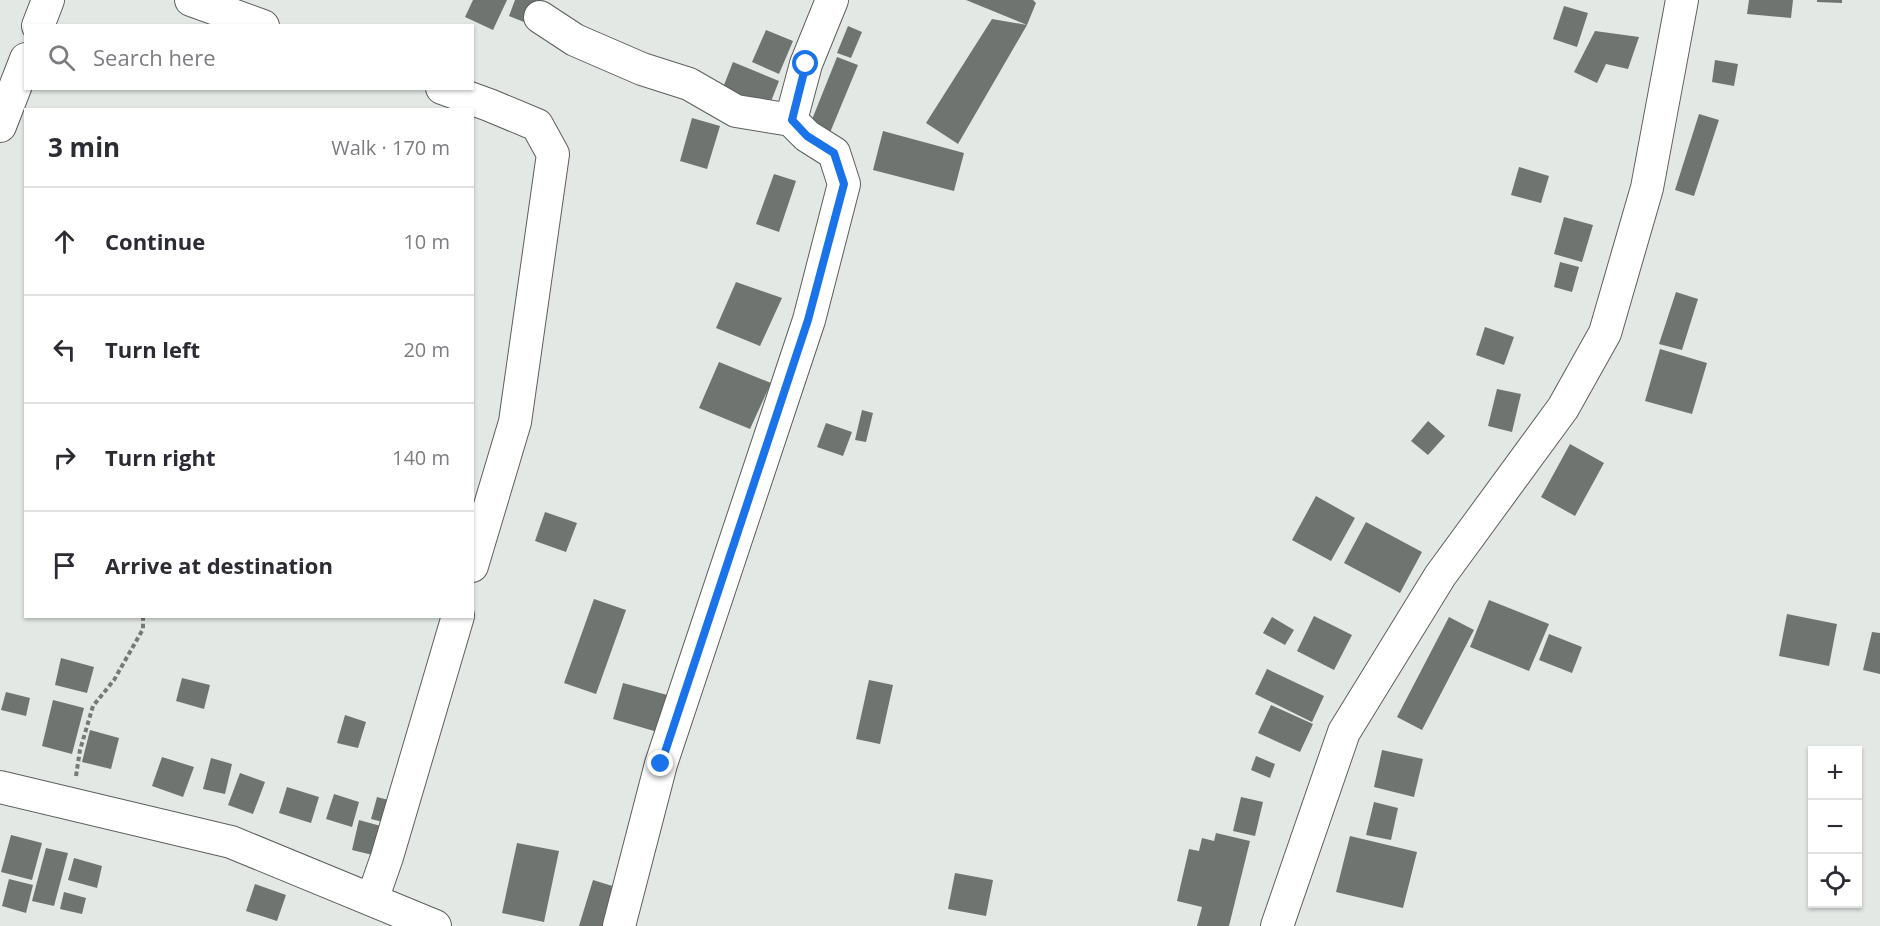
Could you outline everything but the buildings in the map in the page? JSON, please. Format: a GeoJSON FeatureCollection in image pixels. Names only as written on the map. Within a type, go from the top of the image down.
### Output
{"type":"FeatureCollection","features":[{"type":"Feature","properties":{"kind":"street"},"geometry":{"type":"LineString","coordinates":[[39,24],[48,0]]}},
{"type":"Feature","properties":{"kind":"street"},"geometry":{"type":"LineString","coordinates":[[191,0],[257,24]]}},
{"type":"Feature","properties":{"kind":"street"},"geometry":{"type":"LineString","coordinates":[[792,120],[806,64],[832,0]]}},
{"type":"Feature","properties":{"kind":"street"},"geometry":{"type":"LineString","coordinates":[[1278,926],[1344,732],[1440,576],[1563,408],[1605,333],[1647,188],[1682,0]]}},
{"type":"Feature","properties":{"kind":"street"},"geometry":{"type":"LineString","coordinates":[[540,17],[575,40],[642,69],[689,84],[736,111],[792,120],[807,136],[834,153],[844,184],[808,320],[661,764],[619,926]]}},
{"type":"Feature","properties":{"kind":"street"},"geometry":{"type":"LineString","coordinates":[[0,126],[24,64]]}},
{"type":"Feature","properties":{"kind":"street"},"geometry":{"type":"LineString","coordinates":[[448,90],[537,125],[553,154],[515,422],[474,559]]}},
{"type":"Feature","properties":{"kind":"street"},"geometry":{"type":"LineString","coordinates":[[372,900],[387,857],[457,618]]}},
{"type":"Feature","properties":{"kind":"street"},"geometry":{"type":"LineString","coordinates":[[0,787],[231,842],[435,926]]}},
{"type":"Feature","properties":{"kind":"path"},"geometry":{"type":"LineString","coordinates":[[71,804],[80,750],[93,706],[114,680],[143,629],[143,618]]}},
{"type":"Feature","properties":{"kind":"route"},"geometry":{"type":"LineString","coordinates":[[661,764],[808,320],[844,184],[834,153],[807,136],[792,120],[806,64]]}}]}
